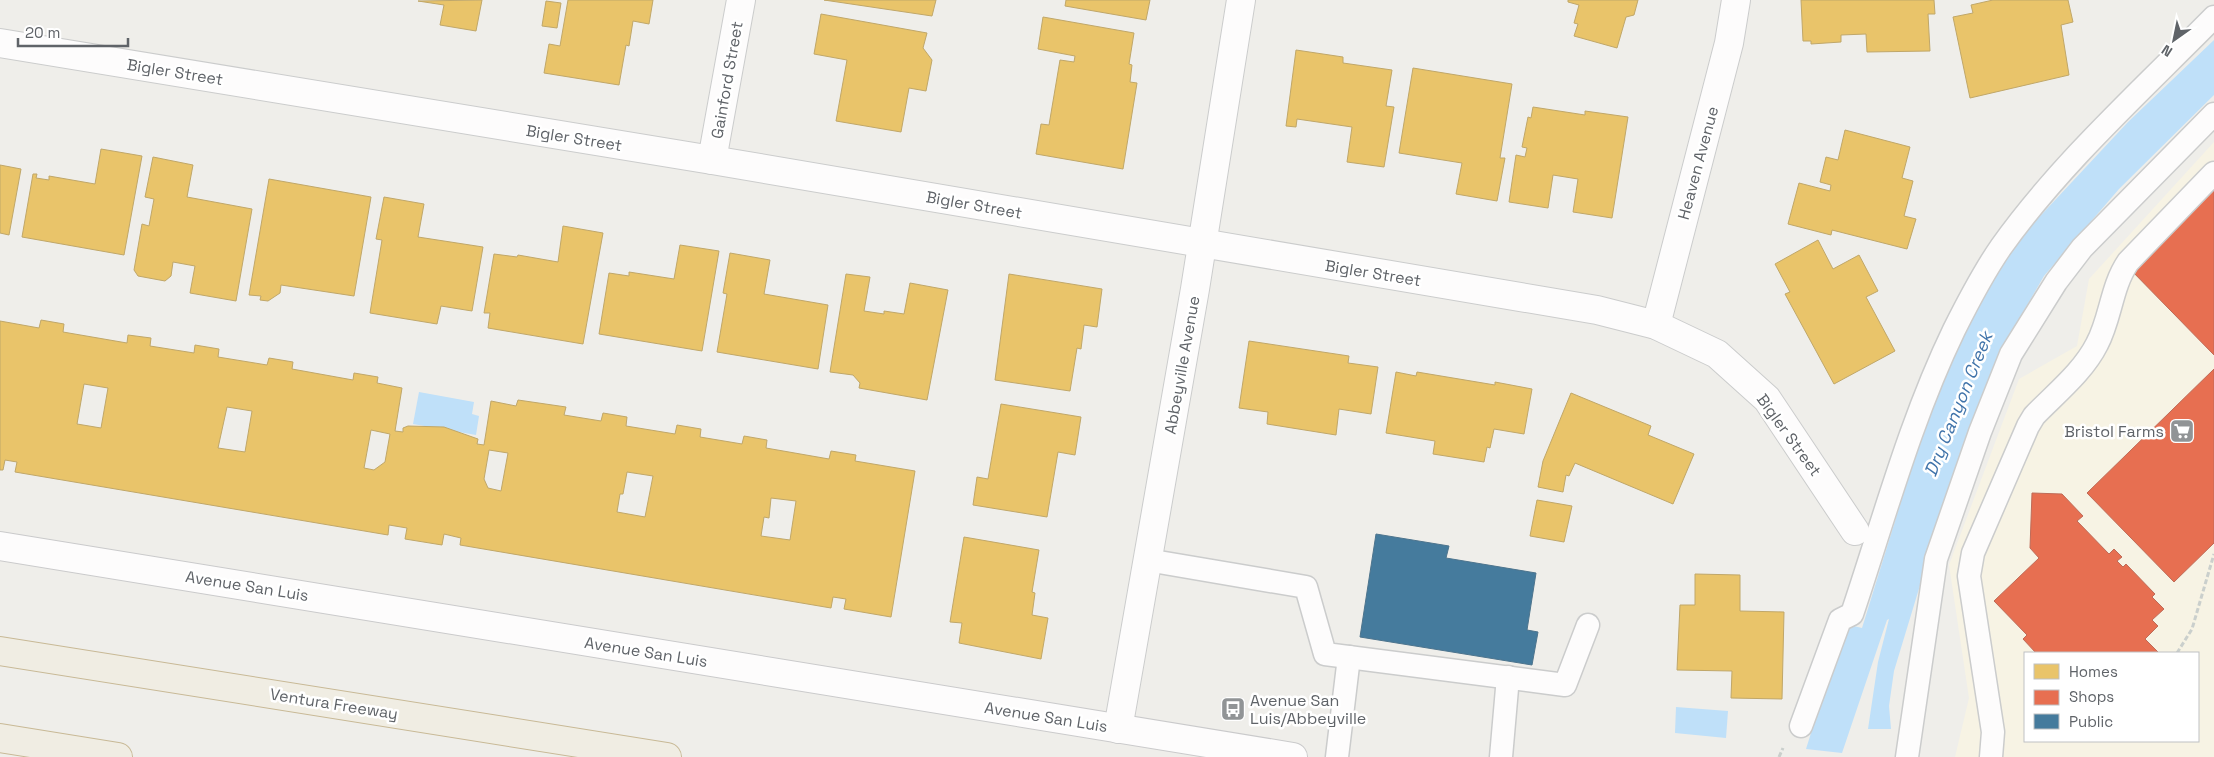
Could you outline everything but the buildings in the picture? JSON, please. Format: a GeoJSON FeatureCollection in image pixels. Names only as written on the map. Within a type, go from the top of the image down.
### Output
{"type":"FeatureCollection","features":[{"type":"Feature","properties":{"kind":"highway","name":"Ventura Freeway"},"geometry":{"type":"LineString","coordinates":[[0,650],[667,757]]}},
{"type":"Feature","properties":{"kind":"highway"},"geometry":{"type":"LineString","coordinates":[[0,738],[118,757]]}},
{"type":"Feature","properties":{"kind":"street","name":"Gainford Street"},"geometry":{"type":"LineString","coordinates":[[712,160],[741,0]]}},
{"type":"Feature","properties":{"kind":"street","name":"Abbeyville Avenue"},"geometry":{"type":"LineString","coordinates":[[1118,729],[1195,289],[1241,0]]}},
{"type":"Feature","properties":{"kind":"street","name":"Heaven Avenue"},"geometry":{"type":"LineString","coordinates":[[1656,325],[1729,42],[1736,0]]}},
{"type":"Feature","properties":{"kind":"street","name":"Bigler Street"},"geometry":{"type":"LineString","coordinates":[[0,43],[712,160],[1201,245],[1597,310],[1656,325],[1717,354],[1767,399],[1855,531]]}},
{"type":"Feature","properties":{"kind":"street","name":"Avenue San Luis"},"geometry":{"type":"LineString","coordinates":[[0,546],[1293,757]]}},
{"type":"Feature","properties":{"kind":"lane"},"geometry":{"type":"LineString","coordinates":[[1801,726],[1840,620],[1852,614],[1911,431],[1937,366],[1967,304],[2000,249],[2044,191],[2214,17]]}},
{"type":"Feature","properties":{"kind":"lane"},"geometry":{"type":"LineString","coordinates":[[1907,757],[1936,560],[1980,432],[2011,354],[2056,282],[2082,248],[2214,114]]}},
{"type":"Feature","properties":{"kind":"lane"},"geometry":{"type":"LineString","coordinates":[[1991,757],[1993,732],[1969,576],[1973,553],[2028,426],[2034,416],[2087,361],[2098,343],[2118,276],[2128,262],[2214,173]]}},
{"type":"Feature","properties":{"kind":"lane"},"geometry":{"type":"LineString","coordinates":[[1147,560],[1306,587],[1325,654],[1565,685],[1588,625]]}},
{"type":"Feature","properties":{"kind":"lane"},"geometry":{"type":"LineString","coordinates":[[1338,757],[1348,656]]}},
{"type":"Feature","properties":{"kind":"lane"},"geometry":{"type":"LineString","coordinates":[[1501,757],[1508,677]]}},
{"type":"Feature","properties":{"kind":"path"},"geometry":{"type":"LineString","coordinates":[[2178,652],[2192,629],[2214,554]]}},
{"type":"Feature","properties":{"kind":"shaded area"},"geometry":{"type":"Polygon","coordinates":[[[2214,142],[2214,757],[1955,757],[1969,698],[1949,565],[2019,379],[2077,346],[2089,279],[2214,142]]]}},
{"type":"Feature","properties":{"kind":"water","name":"Dry Canyon Creek"},"geometry":{"type":"Polygon","coordinates":[[[2214,40],[2214,95],[2119,189],[2044,276],[2014,328],[1988,381],[1962,447],[1894,671],[1889,706],[1891,729],[1868,729],[1878,662],[1889,619],[1887,620],[1842,753],[1806,749],[1845,624],[1862,628],[1917,450],[1948,369],[1980,304],[2015,243],[2128,122],[2214,40]]]}},
{"type":"Feature","properties":{"kind":"water"},"geometry":{"type":"Polygon","coordinates":[[[419,392],[474,402],[472,414],[479,416],[476,435],[413,424],[419,392]]]}},
{"type":"Feature","properties":{"kind":"water"},"geometry":{"type":"Polygon","coordinates":[[[1676,707],[1728,711],[1726,738],[1675,733],[1676,707]]]}},
{"type":"Feature","properties":{"kind":"place","name":"Bristol Farms"},"geometry":{"type":"Point","coordinates":[2182,431]}},
{"type":"Feature","properties":{"kind":"place","name":"Avenue San Luis/Abbeyville"},"geometry":{"type":"Point","coordinates":[1233,709]}}]}
